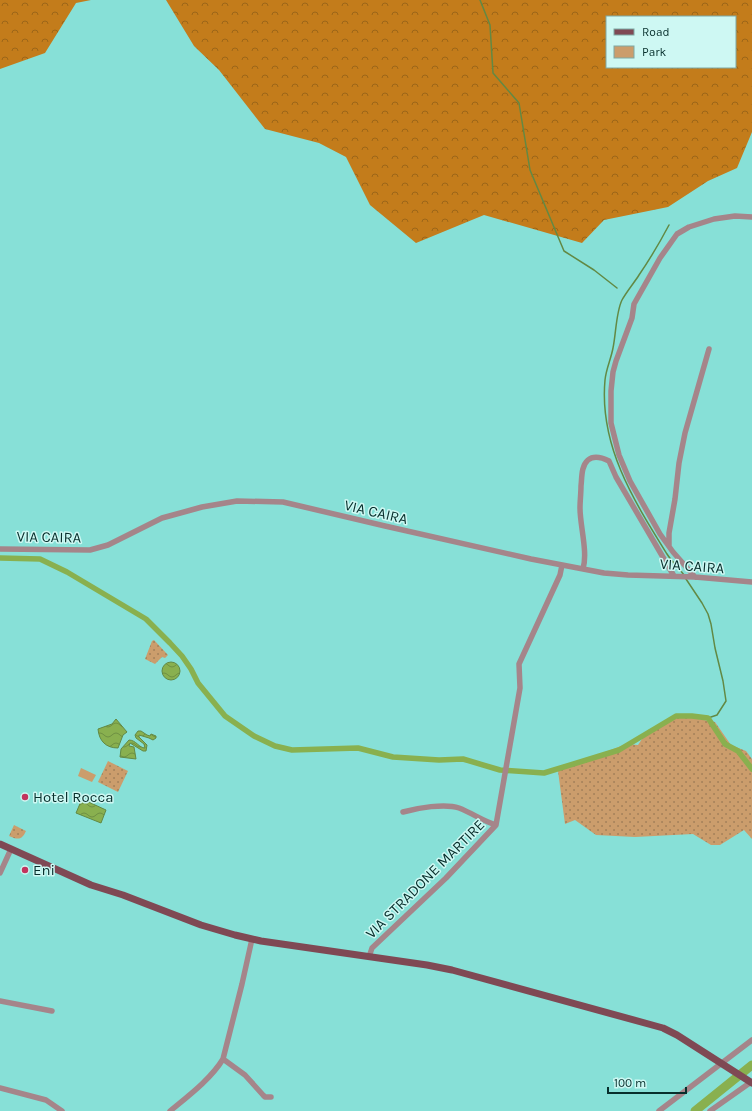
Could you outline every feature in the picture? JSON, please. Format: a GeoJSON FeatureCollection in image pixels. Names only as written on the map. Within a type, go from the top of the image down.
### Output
{"type":"FeatureCollection","features":[{"type":"Feature","properties":{"kind":"main road"},"geometry":{"type":"LineString","coordinates":[[0,844],[91,885],[123,895],[201,925],[252,938],[452,970],[663,1028],[678,1035],[751,1082]]}},
{"type":"Feature","properties":{"kind":"street"},"geometry":{"type":"LineString","coordinates":[[695,577],[660,534],[630,481],[619,455],[611,422],[611,391],[616,361],[632,318],[634,304],[660,258],[677,234],[689,227],[714,219],[735,216],[752,217]]}},
{"type":"Feature","properties":{"kind":"street"},"geometry":{"type":"LineString","coordinates":[[669,546],[668,533],[675,499],[679,463],[685,433],[709,349]]}},
{"type":"Feature","properties":{"kind":"street"},"geometry":{"type":"LineString","coordinates":[[583,569],[584,560],[580,507],[581,481],[584,466],[592,458],[598,458],[609,461],[616,477],[674,576]]}},
{"type":"Feature","properties":{"kind":"street","name":"VIA CAIRA"},"geometry":{"type":"LineString","coordinates":[[0,549],[90,550],[108,545],[162,518],[202,507],[237,501],[283,502],[392,528],[604,573],[695,577],[752,582]]}},
{"type":"Feature","properties":{"kind":"street","name":"VIA STRADONE MARTIRE"},"geometry":{"type":"LineString","coordinates":[[369,956],[372,948],[446,878],[496,825],[506,775],[520,688],[519,664],[560,575],[562,565]]}},
{"type":"Feature","properties":{"kind":"street"},"geometry":{"type":"LineString","coordinates":[[404,812],[415,809],[443,807],[458,808],[484,821],[496,825]]}},
{"type":"Feature","properties":{"kind":"street"},"geometry":{"type":"LineString","coordinates":[[0,873],[11,850]]}},
{"type":"Feature","properties":{"kind":"street"},"geometry":{"type":"LineString","coordinates":[[170,1111],[189,1096],[218,1067],[223,1059],[239,998],[252,938]]}},
{"type":"Feature","properties":{"kind":"street"},"geometry":{"type":"LineString","coordinates":[[0,1001],[52,1011]]}},
{"type":"Feature","properties":{"kind":"street"},"geometry":{"type":"LineString","coordinates":[[658,1111],[724,1064],[752,1040]]}},
{"type":"Feature","properties":{"kind":"street"},"geometry":{"type":"LineString","coordinates":[[223,1059],[245,1075],[263,1096],[271,1097]]}},
{"type":"Feature","properties":{"kind":"street"},"geometry":{"type":"LineString","coordinates":[[710,1111],[751,1082]]}},
{"type":"Feature","properties":{"kind":"street"},"geometry":{"type":"LineString","coordinates":[[0,1088],[46,1100],[62,1111]]}},
{"type":"Feature","properties":{"kind":"green space"},"geometry":{"type":"Polygon","coordinates":[[[0,0],[91,0],[76,3],[45,53],[0,69],[0,0]]]}},
{"type":"Feature","properties":{"kind":"green space"},"geometry":{"type":"Polygon","coordinates":[[[166,0],[752,0],[752,132],[737,168],[708,181],[668,207],[604,220],[582,243],[484,215],[416,243],[370,205],[346,157],[319,143],[265,129],[219,70],[194,46],[166,0]]]}},
{"type":"Feature","properties":{"kind":"green space"},"geometry":{"type":"Polygon","coordinates":[[[154,640],[168,655],[165,658],[162,657],[155,664],[145,659],[152,641],[154,640]]]}},
{"type":"Feature","properties":{"kind":"green space"},"geometry":{"type":"Polygon","coordinates":[[[682,716],[715,722],[731,745],[746,751],[752,759],[752,839],[744,830],[720,845],[711,845],[693,834],[635,837],[596,835],[575,820],[565,824],[558,771],[626,744],[638,745],[648,730],[682,716]]]}},
{"type":"Feature","properties":{"kind":"green space"},"geometry":{"type":"Polygon","coordinates":[[[108,761],[128,771],[118,792],[98,782],[108,761]]]}},
{"type":"Feature","properties":{"kind":"green space"},"geometry":{"type":"Polygon","coordinates":[[[81,768],[96,775],[92,782],[78,776],[81,768]]]}},
{"type":"Feature","properties":{"kind":"green space"},"geometry":{"type":"Polygon","coordinates":[[[14,825],[26,831],[21,838],[17,839],[9,836],[14,825]]]}},
{"type":"Feature","properties":{"kind":"water"},"geometry":{"type":"Polygon","coordinates":[[[171,662],[177,665],[180,671],[177,677],[171,680],[165,677],[162,671],[165,665],[171,662]]]}},
{"type":"Feature","properties":{"kind":"water"},"geometry":{"type":"Polygon","coordinates":[[[116,719],[127,732],[123,735],[118,748],[114,748],[104,743],[100,737],[98,729],[112,724],[116,719]]]}},
{"type":"Feature","properties":{"kind":"water"},"geometry":{"type":"Polygon","coordinates":[[[138,731],[150,736],[151,734],[156,736],[156,738],[153,740],[139,735],[139,737],[147,745],[146,751],[143,751],[130,743],[129,746],[134,747],[136,759],[120,757],[121,749],[129,740],[134,741],[141,747],[145,748],[144,744],[136,738],[135,735],[138,731]]]}},
{"type":"Feature","properties":{"kind":"water"},"geometry":{"type":"Polygon","coordinates":[[[82,799],[106,810],[101,823],[76,813],[82,799]]]}},
{"type":"Feature","properties":{"kind":"waterway"},"geometry":{"type":"LineString","coordinates":[[480,0],[490,25],[493,73],[519,103],[530,170],[564,251],[594,270],[617,288]]}},
{"type":"Feature","properties":{"kind":"waterway"},"geometry":{"type":"LineString","coordinates":[[669,225],[651,257],[620,305],[613,348],[605,380],[605,404],[613,450],[621,472],[631,493],[669,557],[684,575]]}},
{"type":"Feature","properties":{"kind":"waterway"},"geometry":{"type":"LineString","coordinates":[[0,558],[40,559],[67,572],[146,619],[182,656],[198,683],[225,716],[254,736],[275,746],[292,750],[358,748],[393,757],[439,760],[463,759],[500,770],[544,773],[619,750],[676,716],[692,716],[708,718],[725,744],[738,751],[752,769]]}},
{"type":"Feature","properties":{"kind":"waterway"},"geometry":{"type":"LineString","coordinates":[[686,579],[708,614],[723,681],[726,701],[717,715],[708,718]]}},
{"type":"Feature","properties":{"kind":"waterway"},"geometry":{"type":"LineString","coordinates":[[695,1111],[752,1065]]}},
{"type":"Feature","properties":{"kind":"place","name":"Hotel Rocca"},"geometry":{"type":"Point","coordinates":[25,797]}},
{"type":"Feature","properties":{"kind":"place","name":"Eni"},"geometry":{"type":"Point","coordinates":[25,870]}}]}
